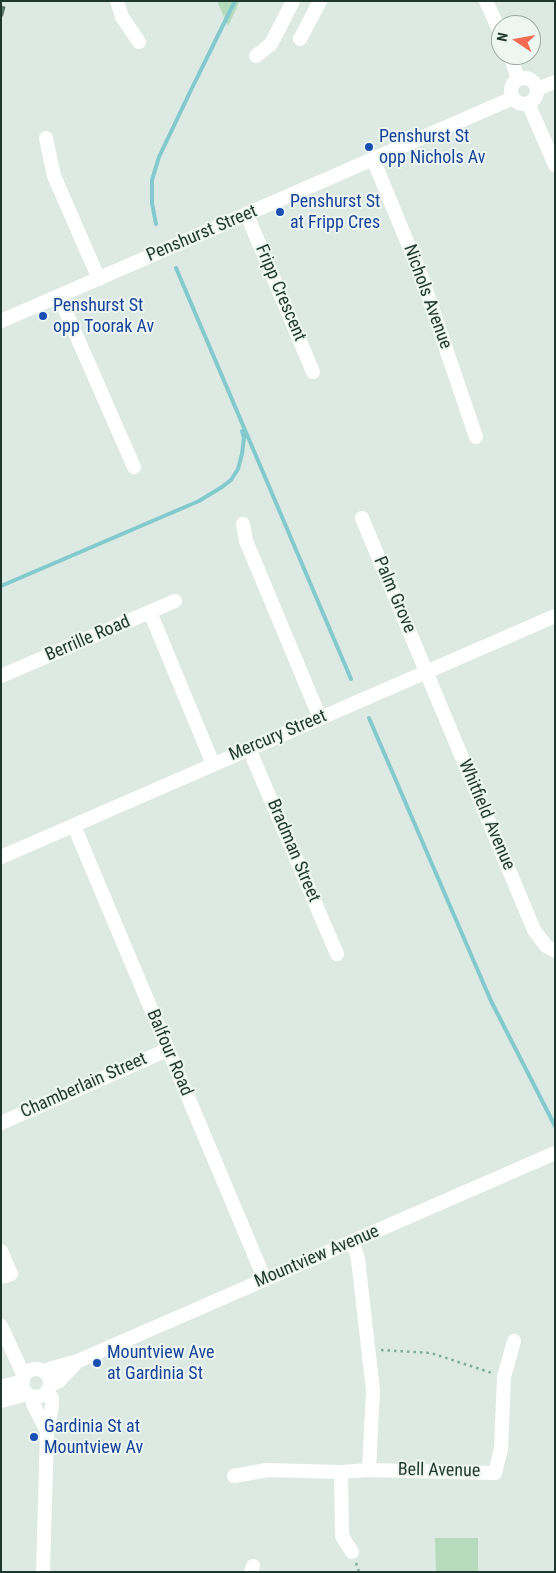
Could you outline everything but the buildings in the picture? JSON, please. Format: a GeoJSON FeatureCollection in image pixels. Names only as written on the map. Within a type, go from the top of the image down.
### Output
{"type":"FeatureCollection","features":[{"type":"Feature","properties":{"kind":"street"},"geometry":{"type":"LineString","coordinates":[[117,1],[122,17],[139,42]]}},
{"type":"Feature","properties":{"kind":"street"},"geometry":{"type":"LineString","coordinates":[[256,56],[271,44],[293,1]]}},
{"type":"Feature","properties":{"kind":"street"},"geometry":{"type":"LineString","coordinates":[[300,39],[320,1]]}},
{"type":"Feature","properties":{"kind":"street"},"geometry":{"type":"LineString","coordinates":[[486,1],[492,15]]}},
{"type":"Feature","properties":{"kind":"street"},"geometry":{"type":"LineString","coordinates":[[513,65],[518,79]]}},
{"type":"Feature","properties":{"kind":"street"},"geometry":{"type":"LineString","coordinates":[[526,78],[537,89],[535,98],[528,104],[521,104],[513,98],[511,89],[518,79],[526,78]]}},
{"type":"Feature","properties":{"kind":"street"},"geometry":{"type":"LineString","coordinates":[[537,89],[555,82]]}},
{"type":"Feature","properties":{"kind":"street","name":"Penshurst Street"},"geometry":{"type":"LineString","coordinates":[[1,321],[513,98]]}},
{"type":"Feature","properties":{"kind":"street"},"geometry":{"type":"LineString","coordinates":[[528,104],[555,164]]}},
{"type":"Feature","properties":{"kind":"street"},"geometry":{"type":"LineString","coordinates":[[46,138],[54,176],[98,279]]}},
{"type":"Feature","properties":{"kind":"street","name":"Nichols Avenue"},"geometry":{"type":"LineString","coordinates":[[373,159],[422,278],[476,437]]}},
{"type":"Feature","properties":{"kind":"street","name":"Fripp Crescent"},"geometry":{"type":"LineString","coordinates":[[247,215],[313,372]]}},
{"type":"Feature","properties":{"kind":"street"},"geometry":{"type":"LineString","coordinates":[[59,296],[134,467]]}},
{"type":"Feature","properties":{"kind":"street","name":"Palm Grove"},"geometry":{"type":"LineString","coordinates":[[362,518],[426,671]]}},
{"type":"Feature","properties":{"kind":"street"},"geometry":{"type":"LineString","coordinates":[[243,524],[246,541],[320,718]]}},
{"type":"Feature","properties":{"kind":"street","name":"Berrille Road"},"geometry":{"type":"LineString","coordinates":[[1,676],[175,601]]}},
{"type":"Feature","properties":{"kind":"street"},"geometry":{"type":"LineString","coordinates":[[150,612],[213,764]]}},
{"type":"Feature","properties":{"kind":"street","name":"Mercury Street"},"geometry":{"type":"LineString","coordinates":[[1,857],[555,616]]}},
{"type":"Feature","properties":{"kind":"street","name":"Whitfield Avenue"},"geometry":{"type":"LineString","coordinates":[[426,671],[534,930],[546,946],[555,951]]}},
{"type":"Feature","properties":{"kind":"street","name":"Bradman Street"},"geometry":{"type":"LineString","coordinates":[[249,749],[337,954]]}},
{"type":"Feature","properties":{"kind":"street","name":"Balfour Road"},"geometry":{"type":"LineString","coordinates":[[74,826],[265,1280]]}},
{"type":"Feature","properties":{"kind":"street","name":"Chamberlain Street"},"geometry":{"type":"LineString","coordinates":[[1,1123],[167,1050]]}},
{"type":"Feature","properties":{"kind":"street","name":"Mountview Avenue"},"geometry":{"type":"LineString","coordinates":[[44,1372],[78,1361],[555,1153]]}},
{"type":"Feature","properties":{"kind":"street"},"geometry":{"type":"LineString","coordinates":[[353,1242],[358,1259],[373,1391],[369,1470]]}},
{"type":"Feature","properties":{"kind":"street"},"geometry":{"type":"LineString","coordinates":[[1,1251],[11,1274],[1,1277]]}},
{"type":"Feature","properties":{"kind":"street"},"geometry":{"type":"LineString","coordinates":[[1,1326],[33,1404],[47,1431]]}},
{"type":"Feature","properties":{"kind":"street","name":"Bell Avenue"},"geometry":{"type":"LineString","coordinates":[[234,1476],[267,1470],[495,1472],[500,1449],[504,1377],[514,1341]]}},
{"type":"Feature","properties":{"kind":"street","name":"Mountview Avenue"},"geometry":{"type":"LineString","coordinates":[[49,1388],[78,1361]]}},
{"type":"Feature","properties":{"kind":"street"},"geometry":{"type":"LineString","coordinates":[[1,1401],[27,1387],[33,1370],[44,1372],[49,1378],[52,1399],[47,1431],[43,1572]]}},
{"type":"Feature","properties":{"kind":"street"},"geometry":{"type":"LineString","coordinates":[[1,1387],[27,1387],[40,1396],[49,1388]]}},
{"type":"Feature","properties":{"kind":"street"},"geometry":{"type":"LineString","coordinates":[[341,1472],[342,1536],[352,1552]]}},
{"type":"Feature","properties":{"kind":"path"},"geometry":{"type":"LineString","coordinates":[[369,1349],[431,1353],[504,1377]]}},
{"type":"Feature","properties":{"kind":"green space"},"geometry":{"type":"Polygon","coordinates":[[[217,1],[240,1],[228,26],[217,1]]]}},
{"type":"Feature","properties":{"kind":"green space"},"geometry":{"type":"Polygon","coordinates":[[[435,1538],[478,1538],[478,1572],[436,1572],[435,1538]]]}},
{"type":"Feature","properties":{"kind":"waterway"},"geometry":{"type":"LineString","coordinates":[[156,224],[152,203],[152,180],[159,157],[235,1]]}},
{"type":"Feature","properties":{"kind":"waterway"},"geometry":{"type":"LineString","coordinates":[[176,268],[351,679]]}},
{"type":"Feature","properties":{"kind":"waterway"},"geometry":{"type":"LineString","coordinates":[[1,586],[199,501],[222,487],[231,480],[238,469],[244,438],[242,431]]}},
{"type":"Feature","properties":{"kind":"waterway"},"geometry":{"type":"LineString","coordinates":[[369,718],[491,1001],[555,1126]]}},
{"type":"Feature","properties":{"kind":"railway"},"geometry":{"type":"LineString","coordinates":[[1,16],[5,1]]}},
{"type":"Feature","properties":{"kind":"place","name":"Penshurst St opp Nichols Av"},"geometry":{"type":"Point","coordinates":[369,147]}},
{"type":"Feature","properties":{"kind":"place","name":"Penshurst St at Fripp Cres"},"geometry":{"type":"Point","coordinates":[280,212]}},
{"type":"Feature","properties":{"kind":"place","name":"Penshurst St opp Toorak Av"},"geometry":{"type":"Point","coordinates":[43,316]}},
{"type":"Feature","properties":{"kind":"place","name":"Mountview Ave at Gardinia St"},"geometry":{"type":"Point","coordinates":[97,1363]}},
{"type":"Feature","properties":{"kind":"place","name":"Gardinia St at Mountview Av"},"geometry":{"type":"Point","coordinates":[34,1437]}}]}
